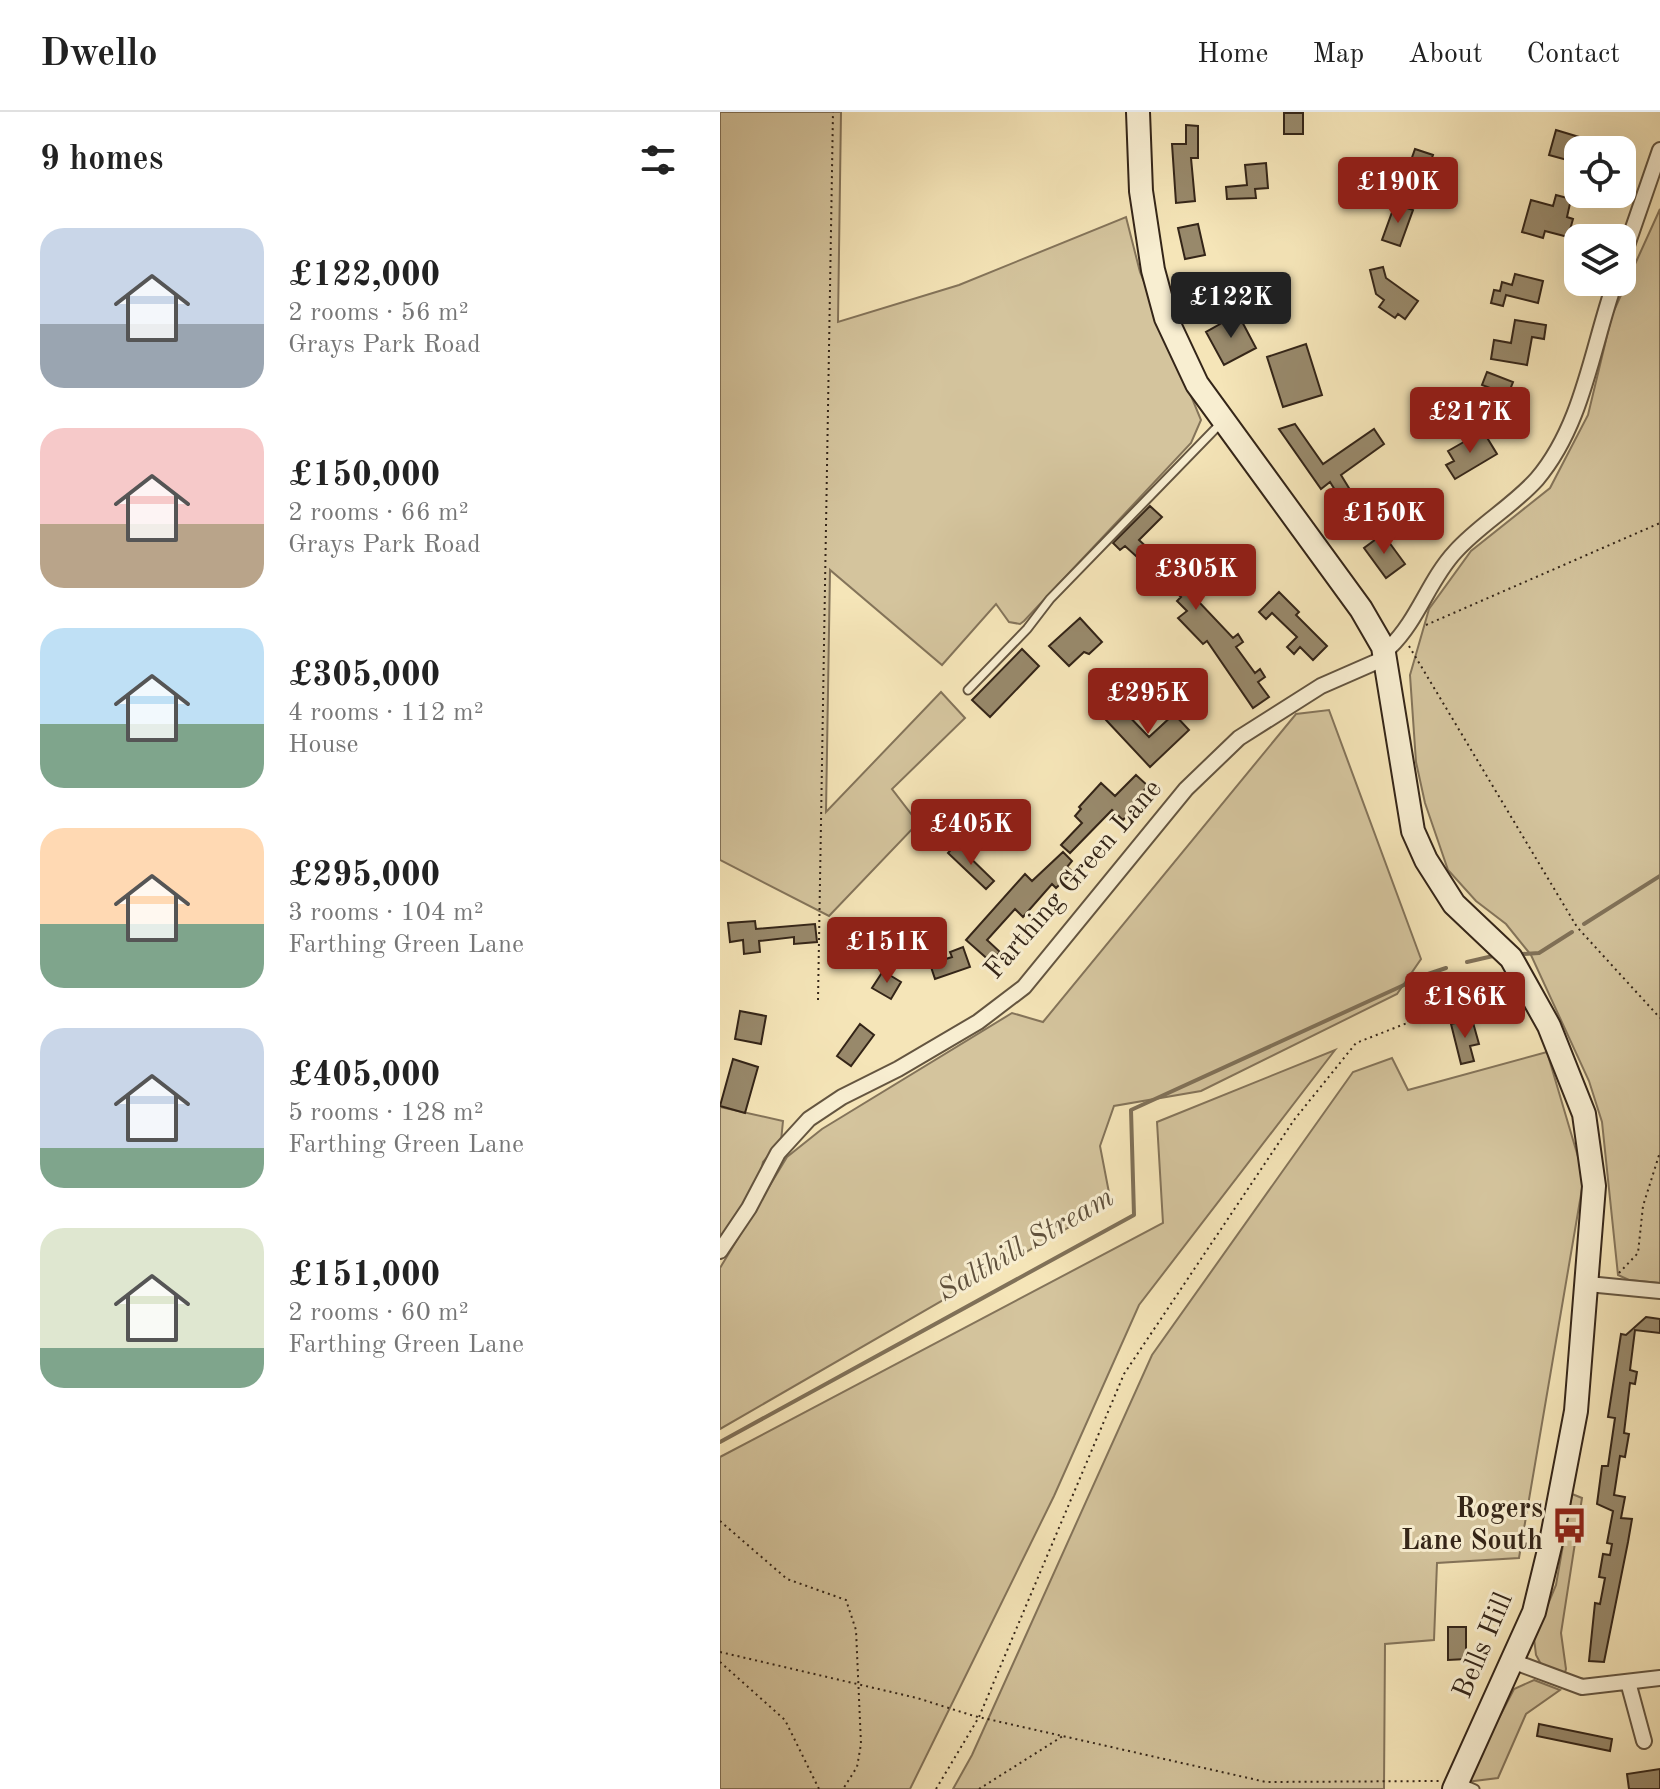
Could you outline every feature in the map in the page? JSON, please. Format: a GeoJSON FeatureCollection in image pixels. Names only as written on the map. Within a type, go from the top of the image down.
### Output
{"type":"FeatureCollection","features":[{"type":"Feature","properties":{"kind":"main road"},"geometry":{"type":"LineString","coordinates":[[1138,112],[1141,191],[1159,294],[1166,318],[1197,384],[1390,647]]}},
{"type":"Feature","properties":{"kind":"main road","name":"Bells Hill"},"geometry":{"type":"LineString","coordinates":[[1390,647],[1406,797],[1417,841],[1454,904],[1511,958],[1564,1058],[1584,1114],[1594,1186],[1598,1285],[1551,1542],[1534,1612],[1462,1786]]}},
{"type":"Feature","properties":{"kind":"street"},"geometry":{"type":"LineString","coordinates":[[1634,224],[1660,150]]}},
{"type":"Feature","properties":{"kind":"street"},"geometry":{"type":"LineString","coordinates":[[1390,647],[1454,553],[1536,480],[1556,452],[1577,406],[1611,296]]}},
{"type":"Feature","properties":{"kind":"street","name":"Farthing Green Lane"},"geometry":{"type":"LineString","coordinates":[[720,1251],[749,1208],[778,1153],[809,1119],[978,1022],[1024,987],[1186,789],[1239,738],[1390,647]]}},
{"type":"Feature","properties":{"kind":"street"},"geometry":{"type":"LineString","coordinates":[[1598,1285],[1660,1291]]}},
{"type":"Feature","properties":{"kind":"street"},"geometry":{"type":"LineString","coordinates":[[1512,1661],[1582,1687],[1660,1678]]}},
{"type":"Feature","properties":{"kind":"street"},"geometry":{"type":"LineString","coordinates":[[1628,1682],[1644,1741]]}},
{"type":"Feature","properties":{"kind":"lane"},"geometry":{"type":"LineString","coordinates":[[968,690],[1027,629],[1050,599],[1223,422]]}},
{"type":"Feature","properties":{"kind":"path"},"geometry":{"type":"LineString","coordinates":[[818,1000],[833,112]]}},
{"type":"Feature","properties":{"kind":"path"},"geometry":{"type":"LineString","coordinates":[[1660,523],[1390,647],[1577,927],[1660,1018]]}},
{"type":"Feature","properties":{"kind":"path"},"geometry":{"type":"LineString","coordinates":[[936,1789],[979,1717],[1124,1374],[1294,1120],[1356,1043],[1443,1009],[1456,981]]}},
{"type":"Feature","properties":{"kind":"path"},"geometry":{"type":"LineString","coordinates":[[1598,1285],[1638,1253],[1643,1206],[1660,1152]]}},
{"type":"Feature","properties":{"kind":"path"},"geometry":{"type":"LineString","coordinates":[[720,1521],[787,1579],[846,1600],[856,1630],[861,1744],[857,1767],[843,1789]]}},
{"type":"Feature","properties":{"kind":"path"},"geometry":{"type":"LineString","coordinates":[[720,1652],[979,1717],[1266,1782],[1462,1786]]}},
{"type":"Feature","properties":{"kind":"path"},"geometry":{"type":"LineString","coordinates":[[720,1662],[785,1720],[819,1789]]}},
{"type":"Feature","properties":{"kind":"path"},"geometry":{"type":"LineString","coordinates":[[979,1789],[1063,1736]]}},
{"type":"Feature","properties":{"kind":"shaded area"},"geometry":{"type":"Polygon","coordinates":[[[720,112],[841,112],[838,322],[959,285],[1126,217],[1140,272],[1201,420],[1191,443],[1024,621],[1020,624],[1009,622],[996,604],[942,665],[830,570],[826,812],[941,692],[965,718],[892,789],[918,823],[829,916],[720,860],[720,112]]]}},
{"type":"Feature","properties":{"kind":"shaded area"},"geometry":{"type":"Polygon","coordinates":[[[1660,209],[1660,1283],[1629,1280],[1618,1275],[1602,1122],[1589,1081],[1531,955],[1506,924],[1476,901],[1448,870],[1425,803],[1416,762],[1410,675],[1429,609],[1471,551],[1550,488],[1588,415],[1612,315],[1621,296],[1636,296],[1636,262],[1660,209]]]}},
{"type":"Feature","properties":{"kind":"shaded area"},"geometry":{"type":"Polygon","coordinates":[[[1329,710],[1421,959],[1397,994],[1201,1091],[1114,1106],[1100,1146],[1111,1203],[720,1429],[720,1268],[787,1157],[822,1129],[1012,1013],[1043,1022],[1296,714],[1329,710]]]}},
{"type":"Feature","properties":{"kind":"shaded area"},"geometry":{"type":"Polygon","coordinates":[[[1335,1050],[1139,1305],[1054,1496],[910,1789],[720,1789],[720,1457],[1163,1223],[1157,1122],[1335,1050]]]}},
{"type":"Feature","properties":{"kind":"shaded area"},"geometry":{"type":"Polygon","coordinates":[[[1547,1052],[1584,1177],[1519,1558],[1437,1563],[1434,1640],[1385,1644],[1384,1789],[953,1789],[972,1755],[1152,1355],[1353,1072],[1392,1058],[1408,1090],[1547,1052]]]}},
{"type":"Feature","properties":{"kind":"shaded area"},"geometry":{"type":"Polygon","coordinates":[[[720,1107],[783,1121],[781,1141],[763,1162],[758,1184],[720,1238],[720,1107]]]}},
{"type":"Feature","properties":{"kind":"shaded area"},"geometry":{"type":"Polygon","coordinates":[[[1572,1494],[1582,1498],[1561,1633],[1566,1669],[1564,1676],[1542,1666],[1536,1655],[1534,1638],[1556,1585],[1572,1494]]]}},
{"type":"Feature","properties":{"kind":"shaded area"},"geometry":{"type":"Polygon","coordinates":[[[1534,1680],[1560,1690],[1526,1714],[1498,1778],[1466,1782],[1514,1689],[1534,1680]]]}},
{"type":"Feature","properties":{"kind":"building"},"geometry":{"type":"Polygon","coordinates":[[[1284,113],[1303,113],[1303,134],[1284,134],[1284,113]]]}},
{"type":"Feature","properties":{"kind":"building"},"geometry":{"type":"Polygon","coordinates":[[[1186,125],[1198,126],[1198,158],[1191,158],[1195,201],[1176,203],[1172,144],[1186,144],[1186,125]]]}},
{"type":"Feature","properties":{"kind":"building"},"geometry":{"type":"Polygon","coordinates":[[[1556,130],[1576,136],[1564,136],[1564,159],[1549,155],[1556,130]]]}},
{"type":"Feature","properties":{"kind":"building"},"geometry":{"type":"Polygon","coordinates":[[[1415,149],[1433,155],[1421,189],[1403,183],[1415,149]]]}},
{"type":"Feature","properties":{"kind":"building"},"geometry":{"type":"Polygon","coordinates":[[[1266,163],[1268,188],[1255,189],[1256,198],[1227,199],[1226,187],[1247,185],[1245,165],[1266,163]]]}},
{"type":"Feature","properties":{"kind":"building"},"geometry":{"type":"Polygon","coordinates":[[[1556,195],[1564,197],[1564,208],[1569,208],[1567,217],[1573,219],[1572,224],[1564,224],[1564,236],[1545,231],[1543,238],[1522,232],[1531,200],[1553,206],[1556,195]]]}},
{"type":"Feature","properties":{"kind":"building"},"geometry":{"type":"Polygon","coordinates":[[[1395,204],[1413,210],[1400,246],[1382,240],[1395,204]]]}},
{"type":"Feature","properties":{"kind":"building"},"geometry":{"type":"Polygon","coordinates":[[[1198,224],[1205,255],[1185,259],[1178,228],[1198,224]]]}},
{"type":"Feature","properties":{"kind":"building"},"geometry":{"type":"Polygon","coordinates":[[[1383,267],[1386,278],[1418,301],[1405,319],[1398,314],[1395,318],[1379,307],[1384,300],[1376,294],[1370,270],[1383,267]]]}},
{"type":"Feature","properties":{"kind":"building"},"geometry":{"type":"Polygon","coordinates":[[[1515,274],[1543,281],[1538,303],[1506,295],[1503,306],[1491,303],[1494,290],[1500,291],[1502,282],[1512,285],[1515,274]]]}},
{"type":"Feature","properties":{"kind":"building"},"geometry":{"type":"Polygon","coordinates":[[[1238,314],[1256,348],[1224,365],[1206,332],[1238,314]]]}},
{"type":"Feature","properties":{"kind":"building"},"geometry":{"type":"Polygon","coordinates":[[[1515,320],[1546,325],[1544,339],[1532,337],[1527,365],[1491,359],[1494,340],[1511,343],[1515,320]]]}},
{"type":"Feature","properties":{"kind":"building"},"geometry":{"type":"Polygon","coordinates":[[[1306,344],[1322,395],[1283,407],[1267,357],[1306,344]]]}},
{"type":"Feature","properties":{"kind":"building"},"geometry":{"type":"Polygon","coordinates":[[[1487,372],[1513,382],[1500,415],[1485,410],[1493,389],[1482,385],[1487,372]]]}},
{"type":"Feature","properties":{"kind":"building"},"geometry":{"type":"Polygon","coordinates":[[[1295,424],[1323,464],[1374,429],[1384,444],[1341,475],[1363,511],[1345,523],[1337,510],[1345,506],[1330,482],[1321,489],[1279,429],[1295,424]]]}},
{"type":"Feature","properties":{"kind":"building"},"geometry":{"type":"Polygon","coordinates":[[[1483,431],[1497,454],[1455,479],[1446,465],[1454,461],[1448,451],[1483,431]]]}},
{"type":"Feature","properties":{"kind":"building"},"geometry":{"type":"Polygon","coordinates":[[[1150,506],[1162,517],[1139,540],[1182,580],[1180,582],[1233,638],[1238,634],[1243,642],[1236,647],[1255,673],[1260,669],[1265,677],[1258,682],[1269,697],[1253,708],[1207,641],[1203,644],[1178,618],[1187,611],[1177,601],[1181,597],[1125,546],[1120,550],[1113,543],[1150,506]]]}},
{"type":"Feature","properties":{"kind":"building"},"geometry":{"type":"Polygon","coordinates":[[[1383,534],[1405,564],[1386,578],[1364,548],[1383,534]]]}},
{"type":"Feature","properties":{"kind":"building"},"geometry":{"type":"Polygon","coordinates":[[[1279,592],[1299,612],[1296,615],[1327,646],[1313,660],[1300,647],[1294,654],[1287,647],[1297,637],[1272,613],[1266,619],[1259,612],[1279,592]]]}},
{"type":"Feature","properties":{"kind":"building"},"geometry":{"type":"Polygon","coordinates":[[[1080,618],[1102,642],[1089,654],[1084,652],[1069,666],[1049,646],[1080,618]]]}},
{"type":"Feature","properties":{"kind":"building"},"geometry":{"type":"Polygon","coordinates":[[[1022,649],[1039,666],[990,717],[972,700],[1022,649]]]}},
{"type":"Feature","properties":{"kind":"building"},"geometry":{"type":"Polygon","coordinates":[[[1120,707],[1149,737],[1174,714],[1189,730],[1150,767],[1106,720],[1120,707]]]}},
{"type":"Feature","properties":{"kind":"building"},"geometry":{"type":"Polygon","coordinates":[[[1136,775],[1148,786],[1128,808],[1131,811],[1123,820],[1112,810],[1070,853],[1061,845],[1082,823],[1075,816],[1081,809],[1079,807],[1101,783],[1115,796],[1136,775]]]}},
{"type":"Feature","properties":{"kind":"building"},"geometry":{"type":"Polygon","coordinates":[[[956,844],[994,881],[986,889],[948,853],[956,844]]]}},
{"type":"Feature","properties":{"kind":"building"},"geometry":{"type":"Polygon","coordinates":[[[1063,852],[1072,861],[1067,867],[1073,872],[1056,888],[1052,884],[1023,917],[1015,909],[987,940],[1000,952],[991,962],[966,940],[1025,874],[1032,881],[1063,852]]]}},
{"type":"Feature","properties":{"kind":"building"},"geometry":{"type":"Polygon","coordinates":[[[755,921],[756,929],[815,924],[817,942],[794,944],[794,937],[759,941],[760,952],[744,954],[743,940],[730,942],[728,923],[755,921]]]}},
{"type":"Feature","properties":{"kind":"building"},"geometry":{"type":"Polygon","coordinates":[[[963,947],[970,967],[935,979],[930,964],[952,957],[950,952],[963,947]]]}},
{"type":"Feature","properties":{"kind":"building"},"geometry":{"type":"Polygon","coordinates":[[[883,971],[901,982],[891,999],[872,988],[883,971]]]}},
{"type":"Feature","properties":{"kind":"building"},"geometry":{"type":"Polygon","coordinates":[[[740,1011],[766,1016],[761,1044],[735,1039],[740,1011]]]}},
{"type":"Feature","properties":{"kind":"building"},"geometry":{"type":"Polygon","coordinates":[[[1472,1019],[1479,1044],[1470,1046],[1474,1061],[1461,1064],[1451,1024],[1472,1019]]]}},
{"type":"Feature","properties":{"kind":"building"},"geometry":{"type":"Polygon","coordinates":[[[860,1024],[874,1035],[851,1066],[837,1056],[860,1024]]]}},
{"type":"Feature","properties":{"kind":"building"},"geometry":{"type":"Polygon","coordinates":[[[733,1059],[758,1067],[745,1113],[720,1106],[733,1059]]]}},
{"type":"Feature","properties":{"kind":"building"},"geometry":{"type":"Polygon","coordinates":[[[1646,1317],[1660,1319],[1660,1333],[1635,1330],[1630,1370],[1637,1372],[1635,1384],[1630,1383],[1624,1433],[1629,1434],[1625,1457],[1620,1456],[1614,1495],[1625,1497],[1621,1518],[1632,1519],[1604,1662],[1589,1661],[1595,1603],[1600,1604],[1605,1578],[1599,1577],[1603,1554],[1610,1555],[1612,1544],[1607,1543],[1613,1511],[1597,1504],[1602,1466],[1608,1466],[1615,1418],[1608,1417],[1621,1334],[1626,1335],[1646,1317]]]}},
{"type":"Feature","properties":{"kind":"building"},"geometry":{"type":"Polygon","coordinates":[[[1448,1627],[1466,1627],[1466,1659],[1448,1660],[1448,1627]]]}},
{"type":"Feature","properties":{"kind":"building"},"geometry":{"type":"Polygon","coordinates":[[[1539,1724],[1612,1739],[1610,1751],[1537,1736],[1539,1724]]]}},
{"type":"Feature","properties":{"kind":"building"},"geometry":{"type":"Polygon","coordinates":[[[1660,1769],[1660,1789],[1629,1789],[1627,1774],[1660,1769]]]}},
{"type":"Feature","properties":{"kind":"waterway","name":"Salthill Stream"},"geometry":{"type":"LineString","coordinates":[[1584,924],[1660,876]]}},
{"type":"Feature","properties":{"kind":"waterway","name":"Salthill Stream"},"geometry":{"type":"LineString","coordinates":[[1522,954],[1539,953],[1572,932]]}},
{"type":"Feature","properties":{"kind":"waterway","name":"Salthill Stream"},"geometry":{"type":"LineString","coordinates":[[1467,962],[1493,956]]}},
{"type":"Feature","properties":{"kind":"waterway","name":"Salthill Stream"},"geometry":{"type":"LineString","coordinates":[[720,1442],[1134,1215],[1131,1110],[1446,968]]}},
{"type":"Feature","properties":{"kind":"place","name":"Rogers Lane South"},"geometry":{"type":"Point","coordinates":[1569,1526]}}]}
